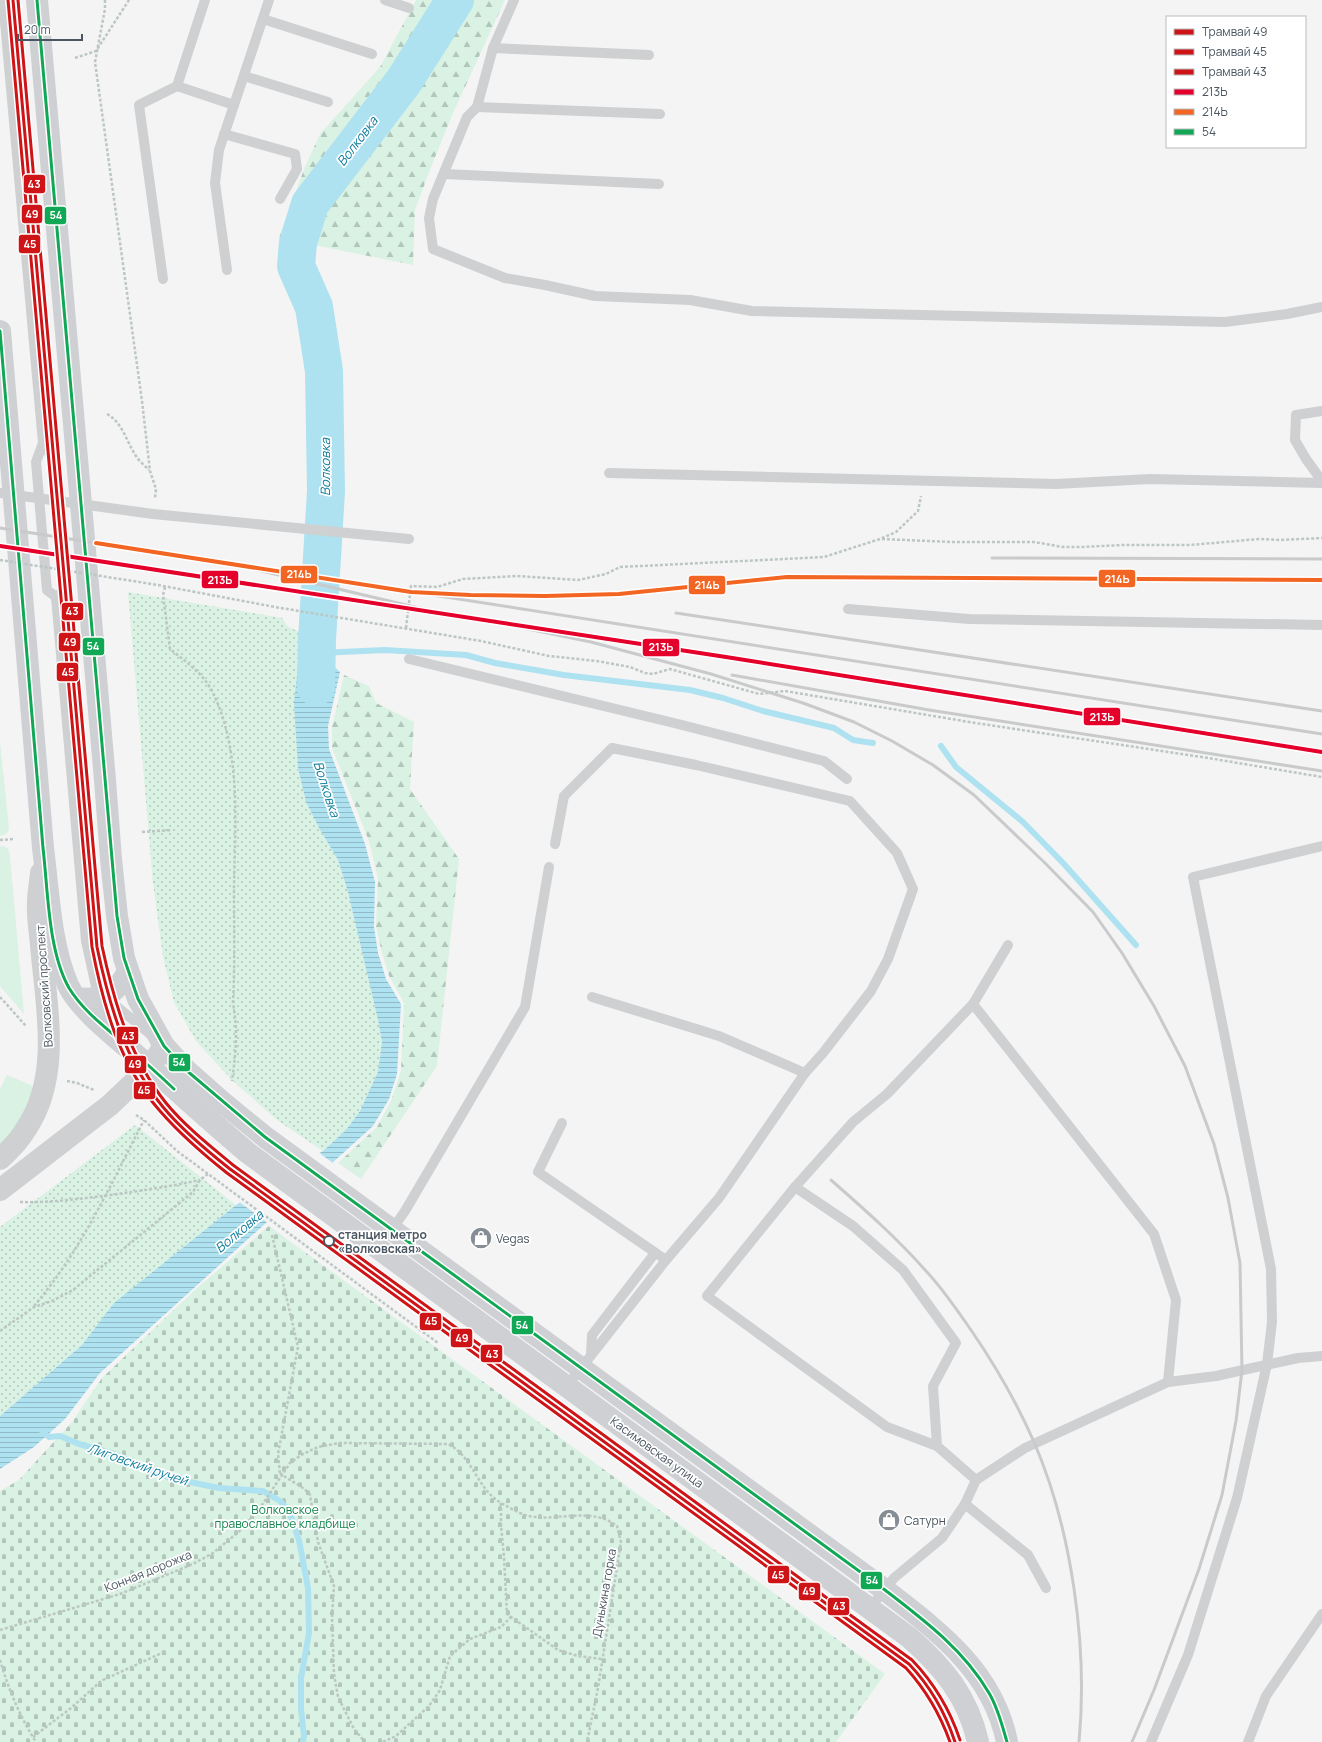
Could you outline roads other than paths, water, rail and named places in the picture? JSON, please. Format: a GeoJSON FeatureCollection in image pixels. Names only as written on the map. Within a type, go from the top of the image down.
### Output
{"type":"FeatureCollection","features":[{"type":"Feature","properties":{"kind":"main road"},"geometry":{"type":"LineString","coordinates":[[37,0],[117,916],[124,958],[138,999],[164,1046]]}},
{"type":"Feature","properties":{"kind":"main road"},"geometry":{"type":"LineString","coordinates":[[0,331],[43,848],[54,932],[60,963],[69,987],[94,996]]}},
{"type":"Feature","properties":{"kind":"main road"},"geometry":{"type":"LineString","coordinates":[[128,971],[124,980],[116,989],[94,996],[82,1005],[105,1028],[150,1067]]}},
{"type":"Feature","properties":{"kind":"main road","name":"Касимовская улица"},"geometry":{"type":"LineString","coordinates":[[164,1046],[186,1070],[265,1137],[391,1231],[586,1361],[946,1638],[972,1666],[992,1698],[1005,1731],[1007,1742]]}},
{"type":"Feature","properties":{"kind":"main road","name":"Касимовская улица"},"geometry":{"type":"LineString","coordinates":[[150,1067],[206,1118],[248,1153],[910,1638],[933,1659],[950,1678],[968,1710],[978,1742]]}},
{"type":"Feature","properties":{"kind":"street","name":"Волковский проспект"},"geometry":{"type":"LineString","coordinates":[[0,1159],[14,1146],[27,1128],[38,1104],[46,1077],[48,1030],[38,904],[43,848]]}},
{"type":"Feature","properties":{"kind":"street"},"geometry":{"type":"LineString","coordinates":[[8,1196],[150,1067],[164,1046]]}},
{"type":"Feature","properties":{"kind":"lane"},"geometry":{"type":"LineString","coordinates":[[3,0],[43,443],[36,462],[47,590],[56,597],[86,941],[94,996],[164,1046]]}},
{"type":"Feature","properties":{"kind":"lane"},"geometry":{"type":"LineString","coordinates":[[177,86],[205,0]]}},
{"type":"Feature","properties":{"kind":"lane"},"geometry":{"type":"LineString","coordinates":[[227,270],[215,183],[219,150],[269,0]]}},
{"type":"Feature","properties":{"kind":"lane"},"geometry":{"type":"LineString","coordinates":[[385,0],[409,8]]}},
{"type":"Feature","properties":{"kind":"lane"},"geometry":{"type":"LineString","coordinates":[[514,0],[493,48],[477,107],[467,117],[433,199],[429,218],[433,249],[505,278],[595,296],[690,300],[752,310],[1217,322],[1287,314],[1322,307]]}},
{"type":"Feature","properties":{"kind":"lane"},"geometry":{"type":"LineString","coordinates":[[263,19],[372,54]]}},
{"type":"Feature","properties":{"kind":"lane"},"geometry":{"type":"LineString","coordinates":[[493,48],[649,55]]}},
{"type":"Feature","properties":{"kind":"lane"},"geometry":{"type":"LineString","coordinates":[[244,76],[328,102]]}},
{"type":"Feature","properties":{"kind":"lane"},"geometry":{"type":"LineString","coordinates":[[163,279],[139,105],[177,86],[234,104]]}},
{"type":"Feature","properties":{"kind":"lane"},"geometry":{"type":"LineString","coordinates":[[477,107],[660,114]]}},
{"type":"Feature","properties":{"kind":"lane"},"geometry":{"type":"LineString","coordinates":[[224,134],[295,154],[297,169],[280,198]]}},
{"type":"Feature","properties":{"kind":"lane"},"geometry":{"type":"LineString","coordinates":[[444,174],[659,184]]}},
{"type":"Feature","properties":{"kind":"lane"},"geometry":{"type":"LineString","coordinates":[[1322,411],[1296,415],[1295,440],[1322,482]]}},
{"type":"Feature","properties":{"kind":"lane"},"geometry":{"type":"LineString","coordinates":[[43,443],[54,461],[65,589],[56,597]]}},
{"type":"Feature","properties":{"kind":"lane"},"geometry":{"type":"LineString","coordinates":[[609,473],[1056,484],[1150,479],[1322,482]]}},
{"type":"Feature","properties":{"kind":"lane"},"geometry":{"type":"LineString","coordinates":[[0,493],[153,514],[409,539]]}},
{"type":"Feature","properties":{"kind":"lane"},"geometry":{"type":"LineString","coordinates":[[848,609],[977,620],[1322,625]]}},
{"type":"Feature","properties":{"kind":"lane"},"geometry":{"type":"LineString","coordinates":[[409,659],[674,722],[824,761],[847,779]]}},
{"type":"Feature","properties":{"kind":"lane"},"geometry":{"type":"LineString","coordinates":[[555,844],[564,796],[612,748],[850,801],[896,853],[913,888],[888,959],[871,991],[823,1053],[805,1073],[718,1198],[666,1260],[567,1386]]}},
{"type":"Feature","properties":{"kind":"lane"},"geometry":{"type":"LineString","coordinates":[[1151,1742],[1188,1655],[1237,1498],[1267,1364],[1272,1322],[1271,1269],[1193,877],[1322,846]]}},
{"type":"Feature","properties":{"kind":"lane"},"geometry":{"type":"LineString","coordinates":[[391,1231],[405,1211],[525,1007],[548,867]]}},
{"type":"Feature","properties":{"kind":"lane"},"geometry":{"type":"LineString","coordinates":[[976,1480],[937,1446],[887,1427],[707,1296],[795,1187],[853,1122],[887,1094],[973,1004],[1008,945]]}},
{"type":"Feature","properties":{"kind":"lane"},"geometry":{"type":"LineString","coordinates":[[592,997],[719,1036],[805,1073]]}},
{"type":"Feature","properties":{"kind":"lane"},"geometry":{"type":"LineString","coordinates":[[973,1004],[1154,1234],[1176,1300],[1168,1382]]}},
{"type":"Feature","properties":{"kind":"lane"},"geometry":{"type":"LineString","coordinates":[[562,1123],[538,1172],[666,1260]]}},
{"type":"Feature","properties":{"kind":"lane"},"geometry":{"type":"LineString","coordinates":[[795,1187],[853,1226],[903,1270],[956,1343],[933,1386],[937,1446]]}},
{"type":"Feature","properties":{"kind":"lane"},"geometry":{"type":"LineString","coordinates":[[586,1361],[592,1335],[655,1252]]}},
{"type":"Feature","properties":{"kind":"lane"},"geometry":{"type":"LineString","coordinates":[[870,1608],[894,1578],[942,1538],[965,1504],[976,1480],[1025,1448],[1168,1382],[1216,1376],[1298,1358],[1322,1356]]}},
{"type":"Feature","properties":{"kind":"lane"},"geometry":{"type":"LineString","coordinates":[[965,1504],[1028,1555],[1046,1588]]}},
{"type":"Feature","properties":{"kind":"lane"},"geometry":{"type":"LineString","coordinates":[[1248,1742],[1266,1696],[1322,1614]]}},
{"type":"Feature","properties":{"kind":"water"},"geometry":{"type":"Polygon","coordinates":[[[308,635],[325,638],[328,661],[340,672],[328,726],[329,749],[365,844],[375,882],[374,927],[378,953],[386,979],[401,1004],[397,1074],[389,1099],[373,1126],[100,1373],[65,1419],[34,1447],[0,1469],[0,1416],[82,1345],[114,1303],[236,1205],[323,1151],[346,1130],[360,1111],[378,1072],[382,1042],[348,892],[338,860],[306,802],[298,768],[294,703],[298,666],[308,635]]]}},
{"type":"Feature","properties":{"kind":"waterway","name":"Волковка"},"geometry":{"type":"LineString","coordinates":[[316,687],[317,640],[326,491],[324,371],[314,307],[296,266],[298,243],[310,204],[404,81],[455,0]]}},
{"type":"Feature","properties":{"kind":"waterway"},"geometry":{"type":"LineString","coordinates":[[319,653],[385,650],[466,655],[495,663],[564,675],[690,690],[723,698],[763,711],[834,728],[853,740],[873,743]]}},
{"type":"Feature","properties":{"kind":"waterway"},"geometry":{"type":"LineString","coordinates":[[941,746],[956,767],[1023,822],[1064,864],[1136,945]]}},
{"type":"Feature","properties":{"kind":"waterway","name":"Лиговский ручей"},"geometry":{"type":"LineString","coordinates":[[42,1431],[49,1437],[60,1436],[79,1444],[114,1454],[170,1478],[219,1488],[263,1491],[280,1501],[289,1511],[299,1540],[308,1588],[309,1633],[301,1678],[303,1742]]}},
{"type":"Feature","properties":{"kind":"railway"},"geometry":{"type":"LineString","coordinates":[[0,528],[96,543]]}},
{"type":"Feature","properties":{"kind":"railway"},"geometry":{"type":"LineString","coordinates":[[992,558],[1322,559]]}},
{"type":"Feature","properties":{"kind":"railway"},"geometry":{"type":"LineString","coordinates":[[228,563],[419,608],[480,620]]}},
{"type":"Feature","properties":{"kind":"railway"},"geometry":{"type":"LineString","coordinates":[[420,593],[1322,734]]}},
{"type":"Feature","properties":{"kind":"railway"},"geometry":{"type":"LineString","coordinates":[[676,613],[1322,711]]}},
{"type":"Feature","properties":{"kind":"railway"},"geometry":{"type":"LineString","coordinates":[[499,623],[591,642],[711,674],[803,703],[854,722],[892,741],[933,765],[974,795],[1045,863],[1093,912],[1122,953],[1154,1006],[1185,1066],[1214,1144],[1228,1198],[1240,1263],[1242,1370],[1236,1421],[1222,1495],[1199,1569],[1154,1690],[1132,1742]]}},
{"type":"Feature","properties":{"kind":"railway"},"geometry":{"type":"LineString","coordinates":[[732,675],[929,710],[1322,771]]}},
{"type":"Feature","properties":{"kind":"railway"},"geometry":{"type":"LineString","coordinates":[[831,1180],[892,1235],[944,1292],[989,1357],[1013,1399],[1034,1442],[1047,1476],[1058,1513],[1074,1589],[1079,1629],[1081,1667],[1079,1742]]}},
{"type":"Feature","properties":{"kind":"tram line","name":"45"},"geometry":{"type":"LineString","coordinates":[[8,0],[92,947],[96,969],[108,1013],[115,1034],[134,1075],[160,1111],[176,1128],[192,1144],[227,1173],[906,1668],[932,1703],[950,1742]]}},
{"type":"Feature","properties":{"kind":"tram line","name":"49"},"geometry":{"type":"LineString","coordinates":[[13,0],[97,947],[113,1011],[120,1031],[138,1071],[163,1107],[178,1124],[230,1169],[909,1664],[931,1691],[947,1720],[955,1742]]}},
{"type":"Feature","properties":{"kind":"tram line","name":"43"},"geometry":{"type":"LineString","coordinates":[[18,0],[102,946],[118,1008],[125,1029],[142,1067],[153,1086],[181,1120],[233,1165],[912,1660],[935,1688],[952,1718],[960,1740]]}},
{"type":"Feature","properties":{"kind":"place","name":"Vegas"},"geometry":{"type":"Point","coordinates":[481,1238]}},
{"type":"Feature","properties":{"kind":"place","name":"станция метро «Волковская»"},"geometry":{"type":"Point","coordinates":[329,1241]}},
{"type":"Feature","properties":{"kind":"place","name":"Сатурн"},"geometry":{"type":"Point","coordinates":[889,1520]}},
{"type":"Feature","properties":{"kind":"park label","name":"Волковское православное кладбище"},"geometry":{"type":"Point","coordinates":[285,1516]}}]}
